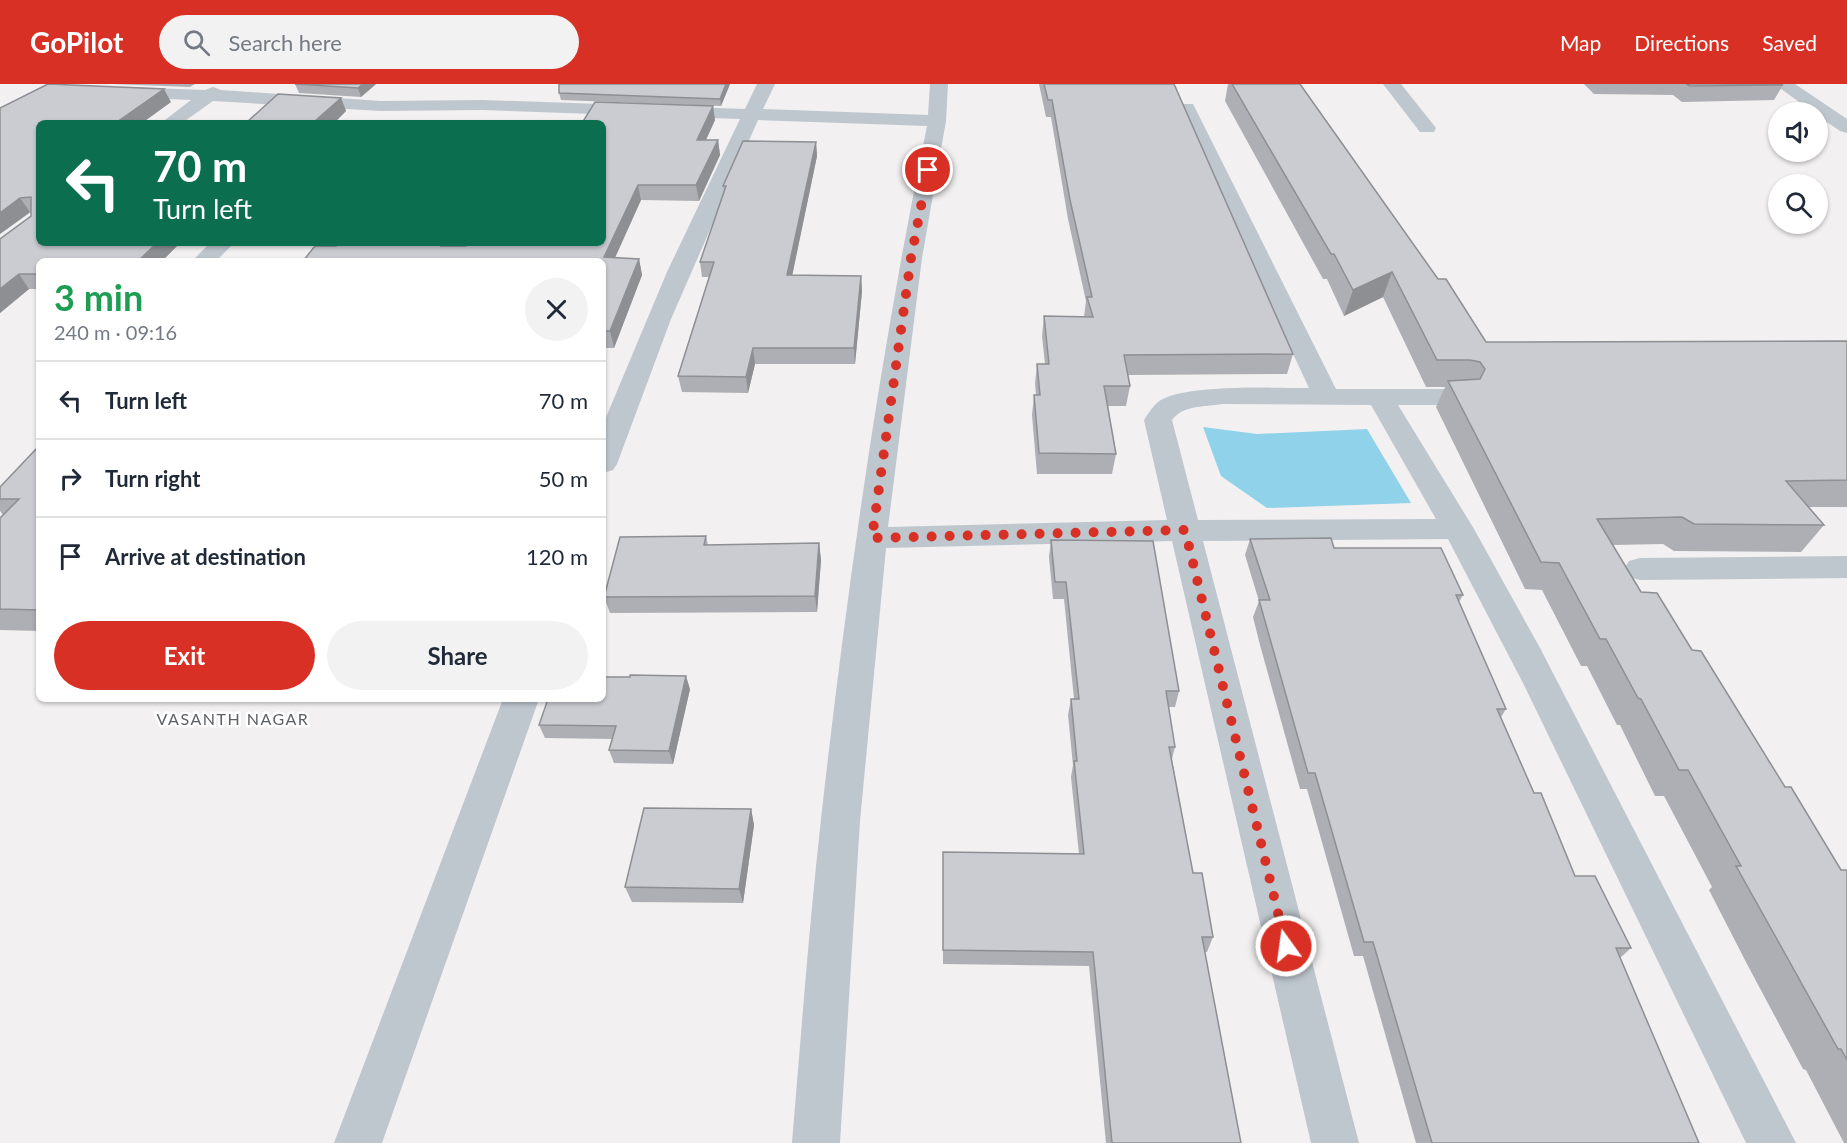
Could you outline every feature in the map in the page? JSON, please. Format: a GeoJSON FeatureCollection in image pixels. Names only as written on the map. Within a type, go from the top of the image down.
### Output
{"type":"FeatureCollection","features":[{"type":"Feature","properties":{"kind":"street"},"geometry":{"type":"LineString","coordinates":[[174,120],[224,84]]}},
{"type":"Feature","properties":{"kind":"street"},"geometry":{"type":"LineString","coordinates":[[606,456],[628,394],[765,84]]}},
{"type":"Feature","properties":{"kind":"street"},"geometry":{"type":"LineString","coordinates":[[816,1143],[840,821],[872,538],[911,258],[937,121],[939,84]]}},
{"type":"Feature","properties":{"kind":"street"},"geometry":{"type":"LineString","coordinates":[[1392,84],[1426,128]]}},
{"type":"Feature","properties":{"kind":"street"},"geometry":{"type":"LineString","coordinates":[[1783,84],[1847,127]]}},
{"type":"Feature","properties":{"kind":"street"},"geometry":{"type":"LineString","coordinates":[[100,92],[208,95],[381,106],[483,105],[566,116],[751,115],[937,121]]}},
{"type":"Feature","properties":{"kind":"street"},"geometry":{"type":"LineString","coordinates":[[365,120],[397,92]]}},
{"type":"Feature","properties":{"kind":"street"},"geometry":{"type":"LineString","coordinates":[[566,116],[583,92]]}},
{"type":"Feature","properties":{"kind":"street"},"geometry":{"type":"LineString","coordinates":[[1187,108],[1326,396]]}},
{"type":"Feature","properties":{"kind":"street"},"geometry":{"type":"LineString","coordinates":[[206,258],[220,246]]}},
{"type":"Feature","properties":{"kind":"street"},"geometry":{"type":"LineString","coordinates":[[1335,1143],[1158,420],[1168,407],[1180,402],[1222,396],[1458,397]]}},
{"type":"Feature","properties":{"kind":"street"},"geometry":{"type":"LineString","coordinates":[[1379,396],[1459,529],[1542,684],[1718,1042],[1772,1143]]}},
{"type":"Feature","properties":{"kind":"street"},"geometry":{"type":"LineString","coordinates":[[872,538],[1185,530],[1459,529]]}},
{"type":"Feature","properties":{"kind":"street"},"geometry":{"type":"LineString","coordinates":[[1640,569],[1847,567]]}},
{"type":"Feature","properties":{"kind":"street"},"geometry":{"type":"LineString","coordinates":[[358,1143],[520,702]]}},
{"type":"Feature","properties":{"kind":"water"},"geometry":{"type":"Polygon","coordinates":[[[1203,427],[1257,434],[1367,429],[1411,503],[1267,508],[1221,476],[1203,427]]]}},
{"type":"Feature","properties":{"kind":"building"},"geometry":{"type":"Polygon","coordinates":[[[48,84],[164,89],[120,120],[36,120],[36,246],[154,246],[141,258],[36,258],[36,274],[19,274],[0,289],[0,239],[31,216],[31,197],[20,198],[0,213],[0,108],[48,84]]]}},
{"type":"Feature","properties":{"kind":"building"},"geometry":{"type":"Polygon","coordinates":[[[295,84],[363,84],[358,88],[295,84]]]}},
{"type":"Feature","properties":{"kind":"building"},"geometry":{"type":"Polygon","coordinates":[[[559,84],[726,84],[720,99],[559,93],[559,84]]]}},
{"type":"Feature","properties":{"kind":"building"},"geometry":{"type":"Polygon","coordinates":[[[1044,84],[1174,84],[1293,354],[1124,355],[1130,386],[1104,386],[1116,454],[1039,453],[1034,395],[1040,395],[1037,364],[1049,364],[1044,316],[1093,317],[1087,297],[1092,297],[1070,200],[1052,100],[1048,100],[1044,84]]]}},
{"type":"Feature","properties":{"kind":"building"},"geometry":{"type":"Polygon","coordinates":[[[1232,84],[1300,84],[1438,279],[1446,279],[1486,342],[1847,341],[1847,480],[1786,481],[1824,525],[1694,524],[1682,517],[1597,519],[1641,592],[1657,593],[1692,650],[1701,651],[1785,787],[1791,787],[1841,870],[1847,871],[1847,1060],[1841,1049],[1838,1049],[1736,866],[1741,866],[1688,770],[1679,770],[1641,699],[1638,698],[1606,639],[1600,639],[1559,563],[1541,562],[1448,381],[1480,379],[1485,369],[1480,362],[1470,360],[1437,360],[1392,272],[1353,290],[1334,254],[1331,254],[1232,84]]]}},
{"type":"Feature","properties":{"kind":"building"},"geometry":{"type":"Polygon","coordinates":[[[1686,84],[1781,84],[1783,85],[1690,86],[1686,84]]]}},
{"type":"Feature","properties":{"kind":"building"},"geometry":{"type":"Polygon","coordinates":[[[278,94],[341,98],[316,120],[249,120],[278,94]]]}},
{"type":"Feature","properties":{"kind":"building"},"geometry":{"type":"Polygon","coordinates":[[[595,102],[713,106],[697,140],[718,140],[696,185],[638,185],[604,257],[639,259],[610,331],[606,331],[606,258],[305,258],[315,246],[606,246],[606,120],[584,120],[595,102]]]}},
{"type":"Feature","properties":{"kind":"building"},"geometry":{"type":"Polygon","coordinates":[[[743,141],[816,142],[787,275],[861,276],[854,348],[753,348],[746,377],[678,376],[714,262],[700,262],[726,186],[723,186],[743,141]]]}},
{"type":"Feature","properties":{"kind":"building"},"geometry":{"type":"Polygon","coordinates":[[[36,449],[36,610],[0,609],[0,518],[19,499],[0,499],[0,487],[36,449]]]}},
{"type":"Feature","properties":{"kind":"building"},"geometry":{"type":"Polygon","coordinates":[[[706,536],[704,545],[819,543],[815,596],[606,597],[620,537],[706,536]]]}},
{"type":"Feature","properties":{"kind":"building"},"geometry":{"type":"Polygon","coordinates":[[[1331,538],[1334,548],[1441,548],[1463,595],[1456,595],[1506,709],[1497,709],[1534,793],[1541,793],[1575,876],[1595,876],[1631,948],[1616,948],[1699,1143],[1432,1143],[1373,942],[1364,942],[1315,773],[1308,773],[1259,600],[1270,600],[1250,539],[1331,538]]]}},
{"type":"Feature","properties":{"kind":"building"},"geometry":{"type":"Polygon","coordinates":[[[1051,540],[1153,541],[1179,691],[1166,691],[1175,747],[1169,747],[1193,873],[1202,873],[1213,937],[1202,937],[1241,1143],[1112,1143],[1093,952],[943,950],[943,852],[1084,854],[1074,761],[1077,761],[1071,699],[1079,699],[1066,582],[1055,582],[1051,540]]]}},
{"type":"Feature","properties":{"kind":"building"},"geometry":{"type":"Polygon","coordinates":[[[630,675],[686,676],[669,751],[609,750],[616,726],[539,725],[547,702],[606,702],[606,677],[630,677],[630,675]]]}},
{"type":"Feature","properties":{"kind":"building"},"geometry":{"type":"Polygon","coordinates":[[[644,808],[751,809],[739,889],[625,887],[644,808]]]}},
{"type":"Feature","properties":{"kind":"district","name":"VASANTH NAGAR"},"geometry":{"type":"Point","coordinates":[233,719]}},
{"type":"Feature","properties":{"kind":"route"},"geometry":{"type":"LineString","coordinates":[[928,170],[911,258],[872,538],[1185,530],[1286,946]]}}]}
